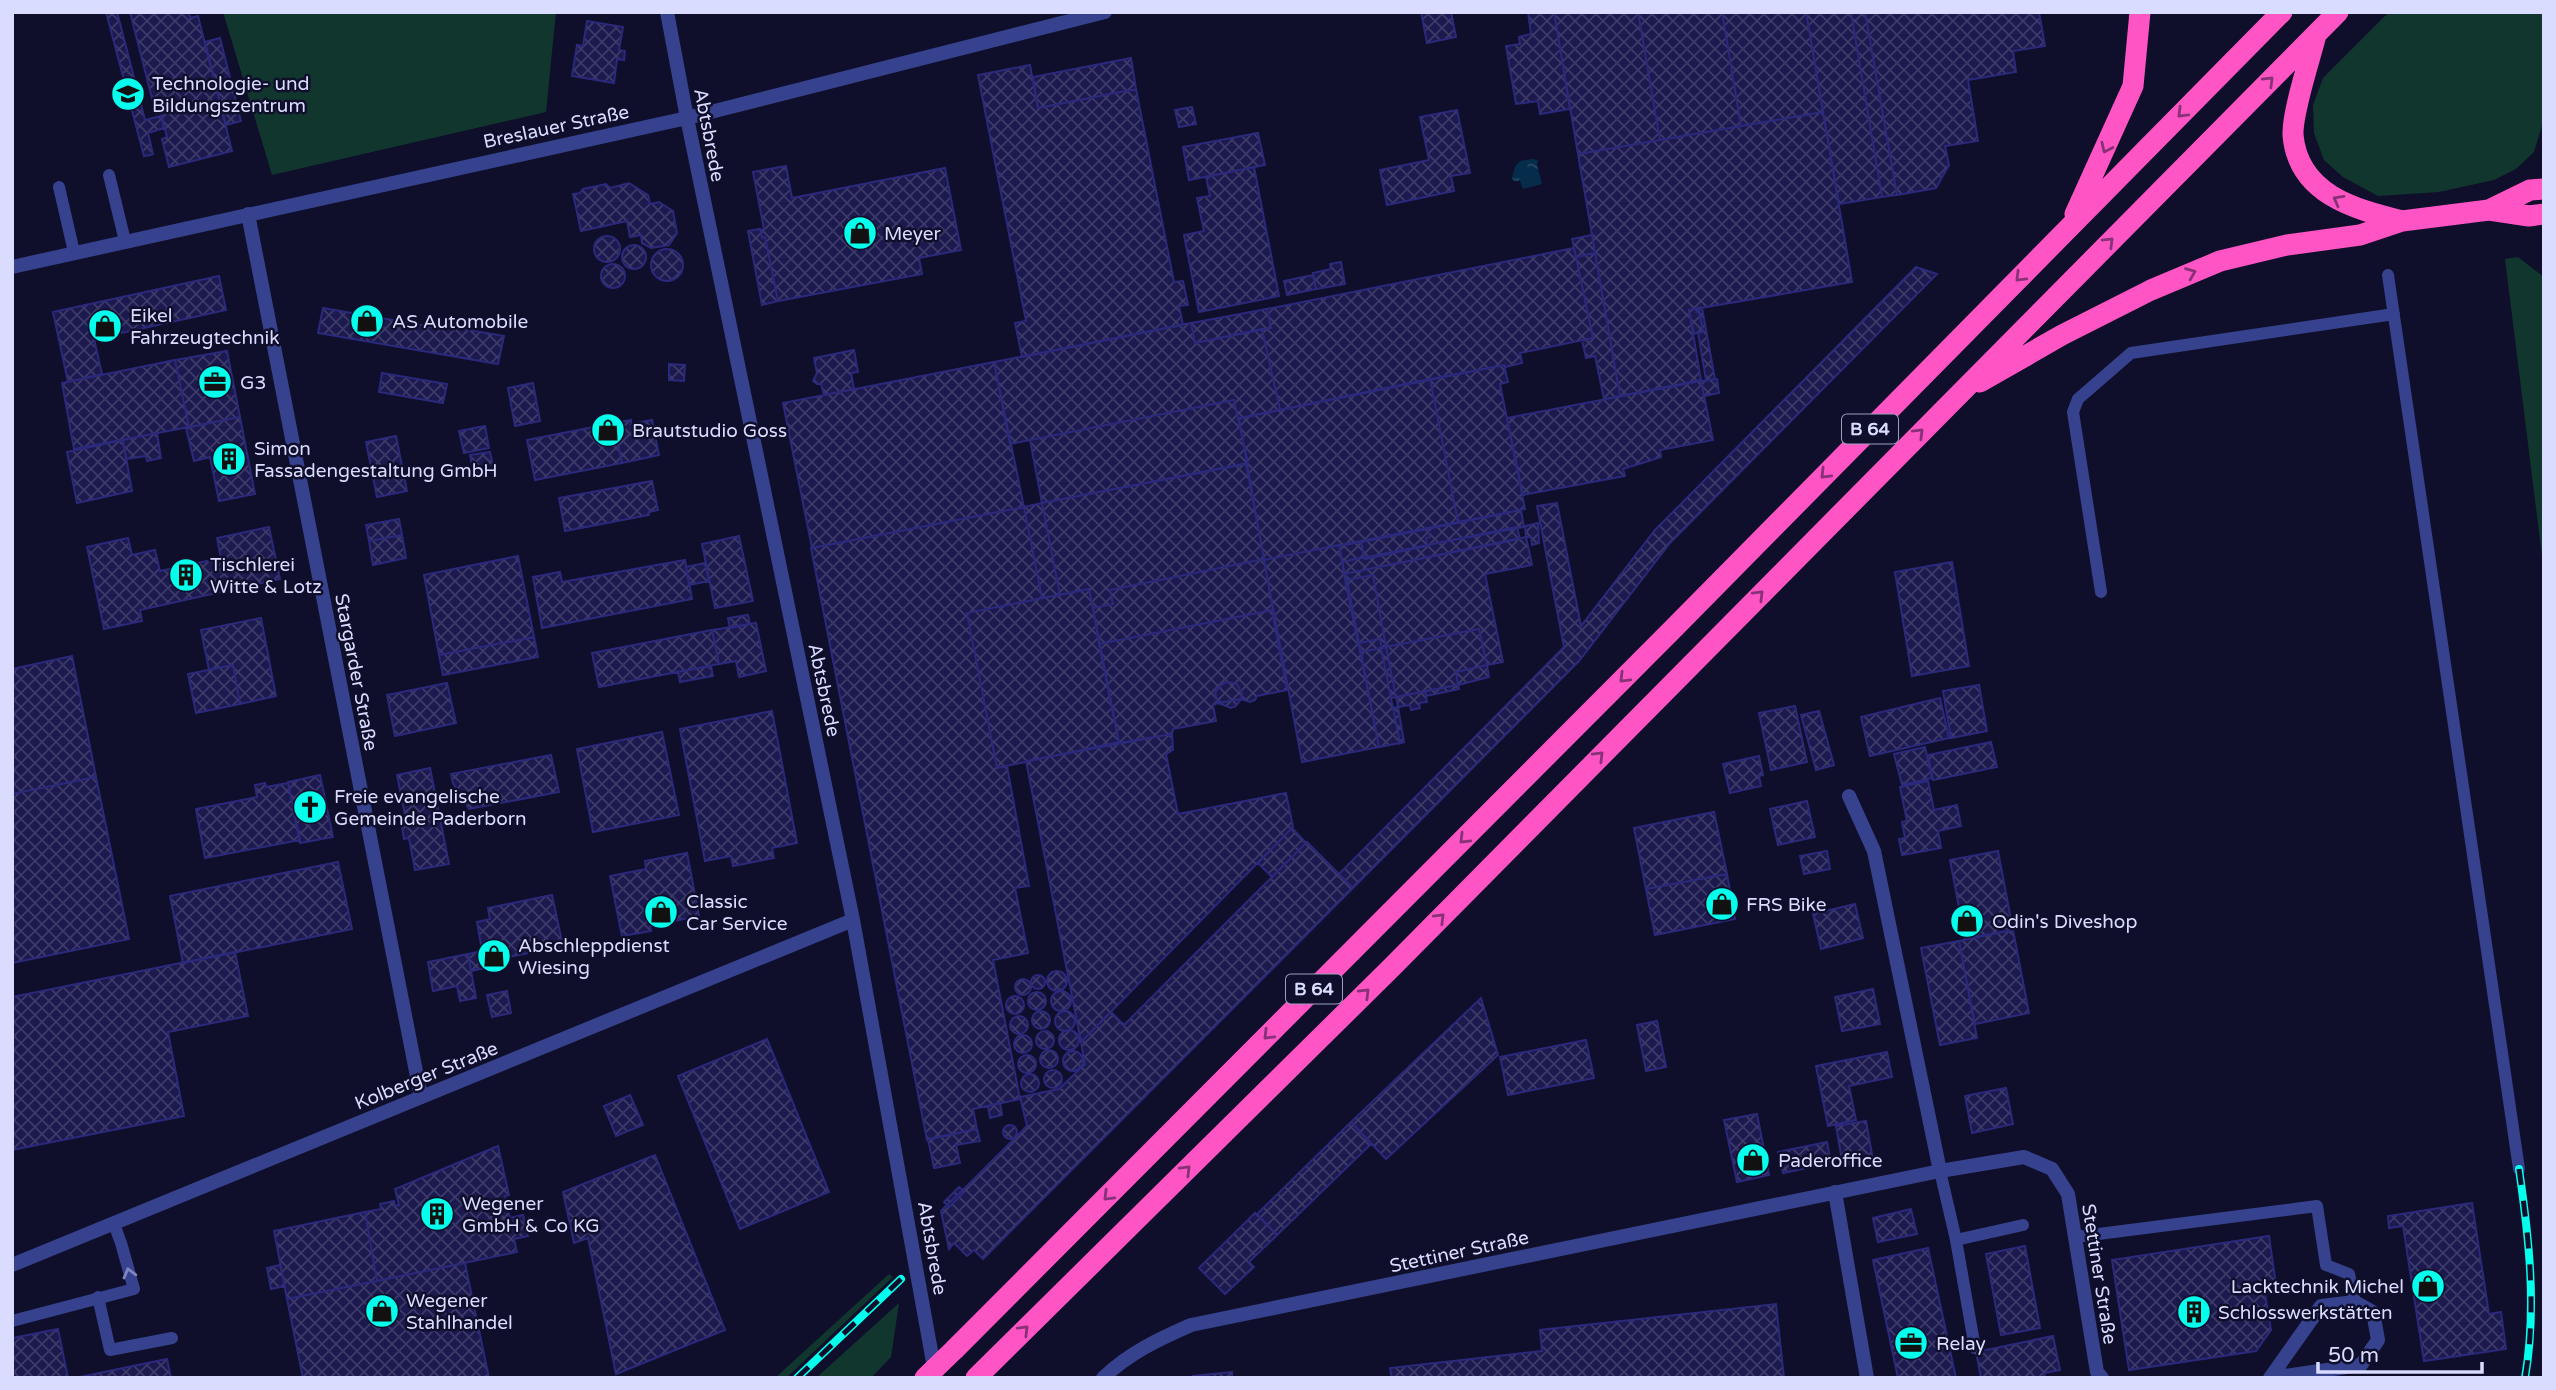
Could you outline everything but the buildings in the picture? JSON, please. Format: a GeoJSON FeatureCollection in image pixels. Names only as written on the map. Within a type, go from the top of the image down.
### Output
{"type":"FeatureCollection","features":[{"type":"Feature","properties":{"kind":"highway"},"geometry":{"type":"LineString","coordinates":[[2067,229],[2133,86],[2140,12]]}},
{"type":"Feature","properties":{"kind":"highway","name":"B 64"},"geometry":{"type":"LineString","coordinates":[[925,1378],[1663,639],[2282,12]]}},
{"type":"Feature","properties":{"kind":"highway","name":"B 64"},"geometry":{"type":"LineString","coordinates":[[976,1378],[1392,967],[2338,12]]}},
{"type":"Feature","properties":{"kind":"highway"},"geometry":{"type":"LineString","coordinates":[[2317,33],[2293,133],[2298,160],[2318,186],[2334,199],[2363,211],[2402,221]]}},
{"type":"Feature","properties":{"kind":"highway"},"geometry":{"type":"LineString","coordinates":[[2489,210],[2539,185]]}},
{"type":"Feature","properties":{"kind":"highway"},"geometry":{"type":"LineString","coordinates":[[1957,395],[2062,335],[2151,290],[2220,261],[2287,245],[2360,235],[2402,221],[2489,210],[2539,218]]}},
{"type":"Feature","properties":{"kind":"street","name":"Abtsbrede"},"geometry":{"type":"LineString","coordinates":[[667,12],[853,920],[936,1378]]}},
{"type":"Feature","properties":{"kind":"street","name":"Breslauer Straße"},"geometry":{"type":"LineString","coordinates":[[12,267],[687,118],[1105,12]]}},
{"type":"Feature","properties":{"kind":"street","name":"Stargarder Straße"},"geometry":{"type":"LineString","coordinates":[[248,214],[421,1097]]}},
{"type":"Feature","properties":{"kind":"street"},"geometry":{"type":"LineString","coordinates":[[1849,796],[1874,851],[1940,1171]]}},
{"type":"Feature","properties":{"kind":"street","name":"Kolberger Straße"},"geometry":{"type":"LineString","coordinates":[[12,1265],[853,920]]}},
{"type":"Feature","properties":{"kind":"street","name":"Stettiner Straße"},"geometry":{"type":"LineString","coordinates":[[1103,1378],[1118,1364],[1155,1340],[1191,1325],[1835,1192],[2024,1157],[2052,1169],[2068,1194],[2097,1372],[2102,1378]]}},
{"type":"Feature","properties":{"kind":"street"},"geometry":{"type":"LineString","coordinates":[[1835,1192],[1867,1378]]}},
{"type":"Feature","properties":{"kind":"street"},"geometry":{"type":"LineString","coordinates":[[2355,1301],[2373,1312],[2378,1340],[2361,1365],[2270,1378],[2321,1306],[2355,1301]]}},
{"type":"Feature","properties":{"kind":"lane"},"geometry":{"type":"LineString","coordinates":[[109,174],[125,241]]}},
{"type":"Feature","properties":{"kind":"lane"},"geometry":{"type":"LineString","coordinates":[[58,187],[74,253]]}},
{"type":"Feature","properties":{"kind":"lane"},"geometry":{"type":"LineString","coordinates":[[2388,275],[2518,1169]]}},
{"type":"Feature","properties":{"kind":"lane"},"geometry":{"type":"LineString","coordinates":[[2101,592],[2073,412],[2078,399],[2131,354],[2394,314]]}},
{"type":"Feature","properties":{"kind":"lane"},"geometry":{"type":"LineString","coordinates":[[1940,1171],[1956,1240],[1975,1348]]}},
{"type":"Feature","properties":{"kind":"lane"},"geometry":{"type":"LineString","coordinates":[[2075,1237],[2316,1206],[2326,1265],[2349,1274],[2355,1301]]}},
{"type":"Feature","properties":{"kind":"lane"},"geometry":{"type":"LineString","coordinates":[[12,1321],[134,1289],[114,1223]]}},
{"type":"Feature","properties":{"kind":"lane"},"geometry":{"type":"LineString","coordinates":[[1956,1240],[2023,1225]]}},
{"type":"Feature","properties":{"kind":"lane"},"geometry":{"type":"LineString","coordinates":[[98,1297],[110,1350],[172,1338]]}},
{"type":"Feature","properties":{"kind":"green space"},"geometry":{"type":"Polygon","coordinates":[[[223,12],[556,12],[546,112],[272,175],[223,12]]]}},
{"type":"Feature","properties":{"kind":"green space"},"geometry":{"type":"Polygon","coordinates":[[[2389,12],[2544,12],[2544,119],[2534,152],[2516,169],[2494,180],[2439,192],[2378,196],[2343,177],[2324,160],[2314,133],[2313,105],[2323,78],[2389,12]]]}},
{"type":"Feature","properties":{"kind":"green space"},"geometry":{"type":"Polygon","coordinates":[[[2518,257],[2544,277],[2544,572],[2505,259],[2518,257]]]}},
{"type":"Feature","properties":{"kind":"green space"},"geometry":{"type":"Polygon","coordinates":[[[889,1274],[893,1277],[786,1378],[775,1378],[889,1274]]]}},
{"type":"Feature","properties":{"kind":"green space"},"geometry":{"type":"Polygon","coordinates":[[[899,1303],[891,1357],[871,1378],[816,1378],[899,1303]]]}},
{"type":"Feature","properties":{"kind":"water"},"geometry":{"type":"Polygon","coordinates":[[[1538,160],[1542,184],[1523,189],[1520,181],[1514,181],[1512,178],[1515,167],[1520,161],[1538,160]]]}},
{"type":"Feature","properties":{"kind":"railway"},"geometry":{"type":"LineString","coordinates":[[2519,1169],[2526,1221],[2531,1299],[2525,1378]]}},
{"type":"Feature","properties":{"kind":"railway"},"geometry":{"type":"LineString","coordinates":[[797,1378],[901,1279]]}},
{"type":"Feature","properties":{"kind":"place","name":"Technologie- und Bildungszentrum"},"geometry":{"type":"Point","coordinates":[128,94]}},
{"type":"Feature","properties":{"kind":"place","name":"Meyer"},"geometry":{"type":"Point","coordinates":[860,233]}},
{"type":"Feature","properties":{"kind":"place","name":"AS Automobile"},"geometry":{"type":"Point","coordinates":[367,321]}},
{"type":"Feature","properties":{"kind":"place","name":"Eikel Fahrzeugtechnik"},"geometry":{"type":"Point","coordinates":[105,326]}},
{"type":"Feature","properties":{"kind":"place","name":"G3"},"geometry":{"type":"Point","coordinates":[215,382]}},
{"type":"Feature","properties":{"kind":"place","name":"Brautstudio Goss"},"geometry":{"type":"Point","coordinates":[608,430]}},
{"type":"Feature","properties":{"kind":"place","name":"Simon Fassadengestaltung GmbH"},"geometry":{"type":"Point","coordinates":[229,459]}},
{"type":"Feature","properties":{"kind":"place","name":"Tischlerei Witte & Lotz"},"geometry":{"type":"Point","coordinates":[186,575]}},
{"type":"Feature","properties":{"kind":"place","name":"Freie evangelische Gemeinde Paderborn"},"geometry":{"type":"Point","coordinates":[310,807]}},
{"type":"Feature","properties":{"kind":"place","name":"FRS Bike"},"geometry":{"type":"Point","coordinates":[1722,904]}},
{"type":"Feature","properties":{"kind":"place","name":"Classic Car Service"},"geometry":{"type":"Point","coordinates":[661,912]}},
{"type":"Feature","properties":{"kind":"place","name":"Odin's Diveshop"},"geometry":{"type":"Point","coordinates":[1967,921]}},
{"type":"Feature","properties":{"kind":"place","name":"Abschleppdienst Wiesing"},"geometry":{"type":"Point","coordinates":[494,956]}},
{"type":"Feature","properties":{"kind":"place","name":"Paderoffice"},"geometry":{"type":"Point","coordinates":[1753,1160]}},
{"type":"Feature","properties":{"kind":"place","name":"Wegener GmbH & Co KG"},"geometry":{"type":"Point","coordinates":[437,1214]}},
{"type":"Feature","properties":{"kind":"place","name":"Lacktechnik Michel"},"geometry":{"type":"Point","coordinates":[2428,1286]}},
{"type":"Feature","properties":{"kind":"place","name":"Wegener Stahlhandel"},"geometry":{"type":"Point","coordinates":[382,1311]}},
{"type":"Feature","properties":{"kind":"place","name":"Schlosswerkstätten"},"geometry":{"type":"Point","coordinates":[2194,1312]}},
{"type":"Feature","properties":{"kind":"place","name":"Relay"},"geometry":{"type":"Point","coordinates":[1911,1343]}}]}
